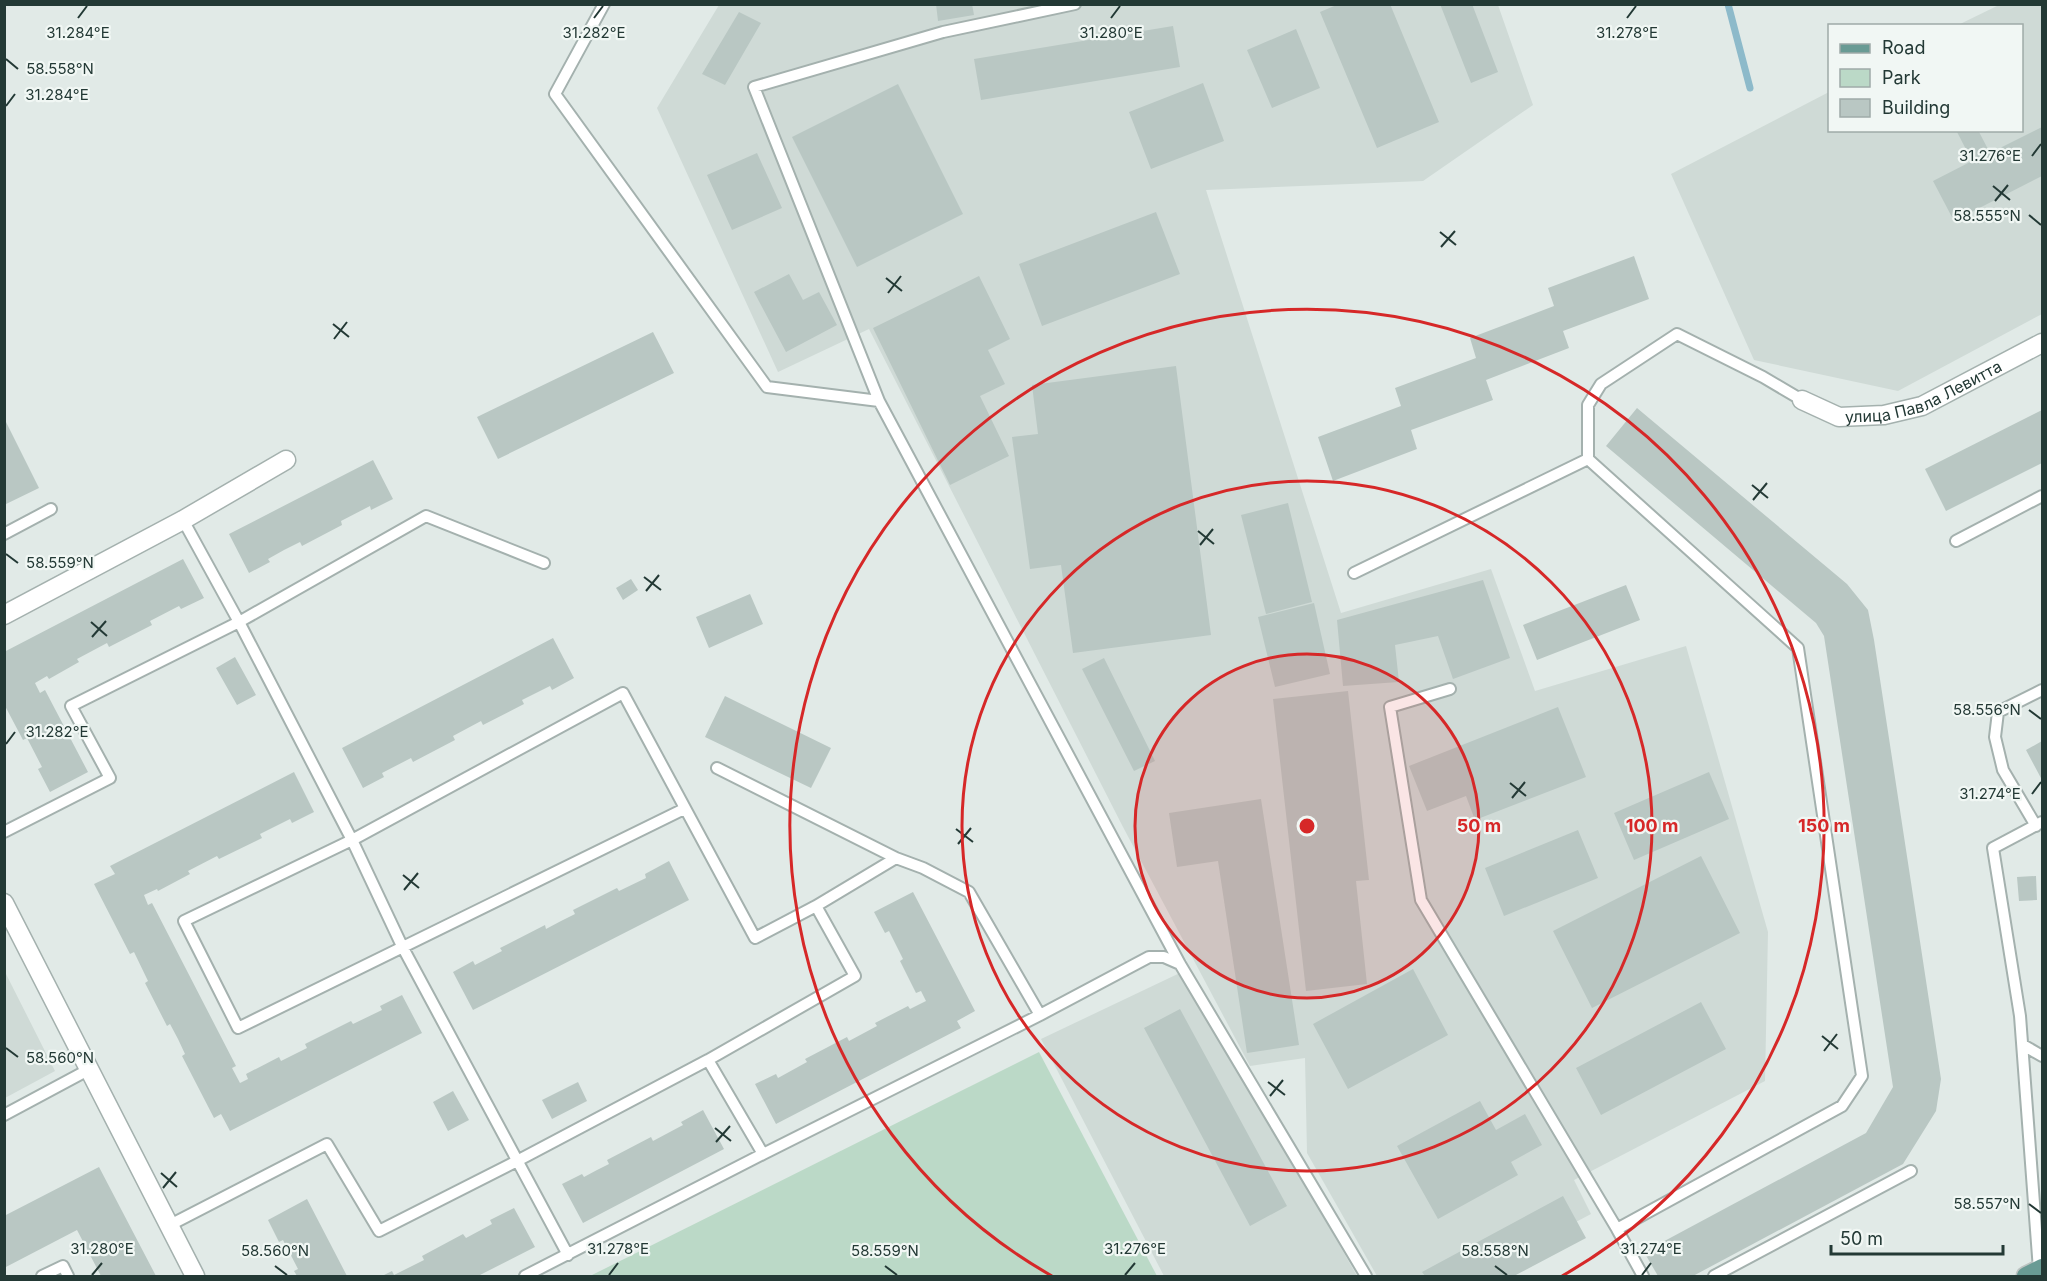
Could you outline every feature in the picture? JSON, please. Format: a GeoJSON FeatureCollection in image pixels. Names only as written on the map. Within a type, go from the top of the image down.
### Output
{"type":"FeatureCollection","features":[{"type":"Feature","properties":{"kind":"street","name":"улица Павла Левитта"},"geometry":{"type":"LineString","coordinates":[[1802,400],[1839,417],[1884,415],[1922,406],[2043,343]]}},
{"type":"Feature","properties":{"kind":"street"},"geometry":{"type":"LineString","coordinates":[[4,615],[183,520],[286,460]]}},
{"type":"Feature","properties":{"kind":"street"},"geometry":{"type":"LineString","coordinates":[[4,903],[195,1276]]}},
{"type":"Feature","properties":{"kind":"lane"},"geometry":{"type":"LineString","coordinates":[[604,4],[555,94],[767,387],[879,401]]}},
{"type":"Feature","properties":{"kind":"lane"},"geometry":{"type":"LineString","coordinates":[[1075,4],[943,32],[754,87],[879,401],[1180,964],[1366,1276]]}},
{"type":"Feature","properties":{"kind":"lane"},"geometry":{"type":"LineString","coordinates":[[1617,1229],[1842,1106],[1862,1076],[1798,648],[1588,459],[1588,405],[1601,384],[1677,334],[1764,377],[1802,400]]}},
{"type":"Feature","properties":{"kind":"lane"},"geometry":{"type":"LineString","coordinates":[[1354,573],[1588,459]]}},
{"type":"Feature","properties":{"kind":"lane"},"geometry":{"type":"LineString","coordinates":[[1956,541],[2043,496]]}},
{"type":"Feature","properties":{"kind":"lane"},"geometry":{"type":"LineString","coordinates":[[4,534],[51,509]]}},
{"type":"Feature","properties":{"kind":"lane"},"geometry":{"type":"LineString","coordinates":[[4,832],[110,778],[71,706],[239,622],[426,516],[544,563]]}},
{"type":"Feature","properties":{"kind":"lane"},"geometry":{"type":"LineString","coordinates":[[183,520],[239,622],[352,840],[402,946],[568,1255]]}},
{"type":"Feature","properties":{"kind":"lane"},"geometry":{"type":"LineString","coordinates":[[1450,689],[1390,707],[1421,900],[1643,1276]]}},
{"type":"Feature","properties":{"kind":"lane"},"geometry":{"type":"LineString","coordinates":[[2036,1271],[2023,1045],[1993,848],[2039,824],[2003,770],[1995,737],[1998,712],[2043,690]]}},
{"type":"Feature","properties":{"kind":"lane"},"geometry":{"type":"LineString","coordinates":[[684,809],[238,1028],[184,921],[352,840],[624,693],[755,938],[816,906],[896,858]]}},
{"type":"Feature","properties":{"kind":"lane"},"geometry":{"type":"LineString","coordinates":[[717,768],[969,892],[1040,1015]]}},
{"type":"Feature","properties":{"kind":"lane"},"geometry":{"type":"LineString","coordinates":[[170,1225],[327,1144],[379,1231],[708,1060],[855,976],[816,906]]}},
{"type":"Feature","properties":{"kind":"lane"},"geometry":{"type":"LineString","coordinates":[[525,1276],[1040,1015],[1149,957],[1164,957],[1180,964]]}},
{"type":"Feature","properties":{"kind":"lane"},"geometry":{"type":"LineString","coordinates":[[2023,1045],[2043,1056]]}},
{"type":"Feature","properties":{"kind":"lane"},"geometry":{"type":"LineString","coordinates":[[708,1060],[763,1154]]}},
{"type":"Feature","properties":{"kind":"lane"},"geometry":{"type":"LineString","coordinates":[[4,1115],[88,1070]]}},
{"type":"Feature","properties":{"kind":"lane"},"geometry":{"type":"LineString","coordinates":[[1714,1276],[1911,1171]]}},
{"type":"Feature","properties":{"kind":"lane"},"geometry":{"type":"LineString","coordinates":[[42,1276],[63,1266],[68,1276]]}},
{"type":"Feature","properties":{"kind":"shaded area"},"geometry":{"type":"Polygon","coordinates":[[[719,5],[1498,5],[1533,105],[1423,181],[1206,190],[1341,613],[1491,569],[1535,691],[1686,646],[1768,932],[1765,1081],[1574,1180],[1591,1214],[1474,1276],[1377,1276],[1307,1153],[1305,1058],[1250,1066],[1123,827],[869,329],[778,372],[657,108],[719,5]]]}},
{"type":"Feature","properties":{"kind":"shaded area"},"geometry":{"type":"Polygon","coordinates":[[[1999,5],[2042,5],[2042,314],[1898,391],[1754,360],[1671,174],[1828,93],[1828,132],[2023,132],[2023,24],[1960,24],[1999,5]]]}},
{"type":"Feature","properties":{"kind":"shaded area"},"geometry":{"type":"Polygon","coordinates":[[[1184,971],[1357,1276],[1164,1276],[1041,1039],[1184,971]]]}},
{"type":"Feature","properties":{"kind":"shaded area"},"geometry":{"type":"Polygon","coordinates":[[[5,972],[55,1071],[4,1098],[5,972]]]}},
{"type":"Feature","properties":{"kind":"green space"},"geometry":{"type":"Polygon","coordinates":[[[1039,1052],[1157,1276],[590,1276],[1039,1052]]]}},
{"type":"Feature","properties":{"kind":"building"},"geometry":{"type":"Polygon","coordinates":[[[936,4],[972,4],[974,15],[938,21],[936,4]]]}},
{"type":"Feature","properties":{"kind":"building"},"geometry":{"type":"Polygon","coordinates":[[[1339,4],[1390,4],[1439,122],[1377,148],[1320,12],[1339,4]]]}},
{"type":"Feature","properties":{"kind":"building"},"geometry":{"type":"Polygon","coordinates":[[[1440,4],[1472,4],[1498,72],[1471,83],[1440,4]]]}},
{"type":"Feature","properties":{"kind":"building"},"geometry":{"type":"Polygon","coordinates":[[[739,12],[761,23],[725,85],[702,74],[739,12]]]}},
{"type":"Feature","properties":{"kind":"building"},"geometry":{"type":"Polygon","coordinates":[[[1173,26],[1180,67],[981,100],[974,59],[1173,26]]]}},
{"type":"Feature","properties":{"kind":"building"},"geometry":{"type":"Polygon","coordinates":[[[1296,29],[1320,88],[1272,108],[1247,50],[1296,29]]]}},
{"type":"Feature","properties":{"kind":"building"},"geometry":{"type":"Polygon","coordinates":[[[1203,83],[1224,141],[1151,169],[1129,112],[1203,83]]]}},
{"type":"Feature","properties":{"kind":"building"},"geometry":{"type":"Polygon","coordinates":[[[898,84],[963,214],[857,267],[792,137],[898,84]]]}},
{"type":"Feature","properties":{"kind":"building"},"geometry":{"type":"Polygon","coordinates":[[[2042,127],[2042,176],[1954,221],[1933,181],[1972,161],[1957,132],[1979,132],[1990,153],[2042,127]]]}},
{"type":"Feature","properties":{"kind":"building"},"geometry":{"type":"Polygon","coordinates":[[[757,153],[782,208],[732,230],[707,175],[757,153]]]}},
{"type":"Feature","properties":{"kind":"building"},"geometry":{"type":"Polygon","coordinates":[[[1156,212],[1180,274],[1042,326],[1019,264],[1156,212]]]}},
{"type":"Feature","properties":{"kind":"building"},"geometry":{"type":"Polygon","coordinates":[[[1634,256],[1649,299],[1563,331],[1569,348],[1486,380],[1493,400],[1411,430],[1417,449],[1333,481],[1318,437],[1401,406],[1395,388],[1476,358],[1470,338],[1554,306],[1548,288],[1634,256]]]}},
{"type":"Feature","properties":{"kind":"building"},"geometry":{"type":"Polygon","coordinates":[[[789,274],[803,300],[819,292],[837,325],[786,352],[754,292],[789,274]]]}},
{"type":"Feature","properties":{"kind":"building"},"geometry":{"type":"Polygon","coordinates":[[[979,276],[1010,339],[988,350],[1005,384],[980,396],[1009,456],[950,485],[873,328],[979,276]]]}},
{"type":"Feature","properties":{"kind":"building"},"geometry":{"type":"Polygon","coordinates":[[[653,332],[674,373],[498,459],[477,417],[653,332]]]}},
{"type":"Feature","properties":{"kind":"building"},"geometry":{"type":"Polygon","coordinates":[[[1176,366],[1211,635],[1073,653],[1061,565],[1030,569],[1012,437],[1038,434],[1032,385],[1176,366]]]}},
{"type":"Feature","properties":{"kind":"building"},"geometry":{"type":"Polygon","coordinates":[[[1637,408],[1847,584],[1868,610],[1941,1079],[1936,1111],[1903,1164],[1693,1276],[1658,1276],[1644,1252],[1866,1133],[1893,1087],[1824,636],[1816,623],[1606,446],[1637,408]]]}},
{"type":"Feature","properties":{"kind":"building"},"geometry":{"type":"Polygon","coordinates":[[[2042,410],[2042,463],[1946,511],[1925,469],[2042,410]]]}},
{"type":"Feature","properties":{"kind":"building"},"geometry":{"type":"Polygon","coordinates":[[[4,418],[39,488],[4,505],[4,418]]]}},
{"type":"Feature","properties":{"kind":"building"},"geometry":{"type":"Polygon","coordinates":[[[373,460],[393,499],[371,510],[370,506],[341,521],[342,525],[302,546],[300,542],[284,550],[268,559],[270,562],[249,573],[229,534],[373,460]]]}},
{"type":"Feature","properties":{"kind":"building"},"geometry":{"type":"Polygon","coordinates":[[[1288,503],[1312,602],[1266,614],[1241,515],[1288,503]]]}},
{"type":"Feature","properties":{"kind":"building"},"geometry":{"type":"Polygon","coordinates":[[[183,559],[204,598],[181,609],[179,606],[150,621],[152,625],[109,647],[107,643],[77,659],[79,662],[49,679],[47,676],[35,683],[40,693],[45,690],[88,772],[50,792],[38,769],[42,767],[27,738],[23,740],[4,704],[4,652],[183,559]]]}},
{"type":"Feature","properties":{"kind":"building"},"geometry":{"type":"Polygon","coordinates":[[[631,579],[638,590],[623,600],[616,588],[631,579]]]}},
{"type":"Feature","properties":{"kind":"building"},"geometry":{"type":"Polygon","coordinates":[[[1483,580],[1510,658],[1453,679],[1438,636],[1395,645],[1399,682],[1343,686],[1337,620],[1483,580]]]}},
{"type":"Feature","properties":{"kind":"building"},"geometry":{"type":"Polygon","coordinates":[[[1626,585],[1640,620],[1537,660],[1523,625],[1626,585]]]}},
{"type":"Feature","properties":{"kind":"building"},"geometry":{"type":"Polygon","coordinates":[[[750,594],[763,624],[709,648],[696,617],[750,594]]]}},
{"type":"Feature","properties":{"kind":"building"},"geometry":{"type":"Polygon","coordinates":[[[1314,603],[1330,674],[1275,687],[1258,617],[1314,603]]]}},
{"type":"Feature","properties":{"kind":"building"},"geometry":{"type":"Polygon","coordinates":[[[553,638],[574,678],[552,690],[550,686],[522,700],[524,704],[483,725],[481,721],[453,736],[455,740],[413,762],[411,758],[382,773],[384,777],[363,788],[342,748],[553,638]]]}},
{"type":"Feature","properties":{"kind":"building"},"geometry":{"type":"Polygon","coordinates":[[[235,657],[256,695],[237,705],[216,668],[235,657]]]}},
{"type":"Feature","properties":{"kind":"building"},"geometry":{"type":"Polygon","coordinates":[[[1104,658],[1155,761],[1134,771],[1082,669],[1104,658]]]}},
{"type":"Feature","properties":{"kind":"building"},"geometry":{"type":"Polygon","coordinates":[[[1348,691],[1369,880],[1356,881],[1367,984],[1306,991],[1273,699],[1348,691]]]}},
{"type":"Feature","properties":{"kind":"building"},"geometry":{"type":"Polygon","coordinates":[[[725,696],[831,748],[811,788],[705,737],[725,696]]]}},
{"type":"Feature","properties":{"kind":"building"},"geometry":{"type":"Polygon","coordinates":[[[1558,707],[1586,777],[1475,820],[1466,796],[1427,811],[1409,766],[1558,707]]]}},
{"type":"Feature","properties":{"kind":"building"},"geometry":{"type":"Polygon","coordinates":[[[2042,741],[2042,780],[2026,750],[2042,741]]]}},
{"type":"Feature","properties":{"kind":"building"},"geometry":{"type":"Polygon","coordinates":[[[294,772],[314,812],[292,823],[290,819],[260,834],[262,838],[219,859],[217,856],[188,871],[190,874],[158,891],[157,889],[144,895],[148,905],[152,903],[236,1066],[232,1068],[240,1083],[248,1079],[246,1074],[279,1057],[281,1061],[307,1048],[305,1044],[351,1021],[353,1024],[382,1010],[380,1006],[402,995],[422,1033],[230,1131],[221,1114],[214,1118],[182,1056],[185,1054],[178,1039],[170,1024],[167,1026],[145,983],[148,981],[134,952],[130,954],[94,884],[115,874],[110,866],[294,772]]]}},
{"type":"Feature","properties":{"kind":"building"},"geometry":{"type":"Polygon","coordinates":[[[1709,772],[1729,819],[1634,860],[1614,813],[1709,772]]]}},
{"type":"Feature","properties":{"kind":"building"},"geometry":{"type":"Polygon","coordinates":[[[1261,799],[1299,1045],[1247,1053],[1218,861],[1177,867],[1169,813],[1261,799]]]}},
{"type":"Feature","properties":{"kind":"building"},"geometry":{"type":"Polygon","coordinates":[[[1578,830],[1598,878],[1504,916],[1485,868],[1578,830]]]}},
{"type":"Feature","properties":{"kind":"building"},"geometry":{"type":"Polygon","coordinates":[[[1701,856],[1740,933],[1592,1008],[1553,931],[1701,856]]]}},
{"type":"Feature","properties":{"kind":"building"},"geometry":{"type":"Polygon","coordinates":[[[669,861],[689,900],[473,1010],[453,972],[473,961],[475,965],[502,951],[500,948],[545,925],[546,929],[575,914],[573,910],[617,888],[619,891],[646,878],[645,874],[669,861]]]}},
{"type":"Feature","properties":{"kind":"building"},"geometry":{"type":"Polygon","coordinates":[[[2036,876],[2037,900],[2019,901],[2017,877],[2036,876]]]}},
{"type":"Feature","properties":{"kind":"building"},"geometry":{"type":"Polygon","coordinates":[[[913,892],[975,1011],[957,1021],[961,1028],[776,1124],[755,1084],[776,1074],[778,1078],[807,1062],[805,1059],[847,1037],[849,1041],[877,1026],[875,1023],[908,1006],[910,1009],[926,1001],[921,991],[916,993],[900,961],[903,959],[889,931],[885,933],[874,912],[913,892]]]}},
{"type":"Feature","properties":{"kind":"building"},"geometry":{"type":"Polygon","coordinates":[[[1413,969],[1448,1035],[1348,1089],[1313,1024],[1413,969]]]}},
{"type":"Feature","properties":{"kind":"building"},"geometry":{"type":"Polygon","coordinates":[[[1701,1002],[1726,1049],[1601,1115],[1576,1068],[1701,1002]]]}},
{"type":"Feature","properties":{"kind":"building"},"geometry":{"type":"Polygon","coordinates":[[[1180,1009],[1287,1206],[1250,1226],[1144,1028],[1180,1009]]]}},
{"type":"Feature","properties":{"kind":"building"},"geometry":{"type":"Polygon","coordinates":[[[578,1082],[587,1101],[552,1119],[542,1100],[578,1082]]]}},
{"type":"Feature","properties":{"kind":"building"},"geometry":{"type":"Polygon","coordinates":[[[453,1091],[469,1120],[448,1131],[433,1102],[453,1091]]]}},
{"type":"Feature","properties":{"kind":"building"},"geometry":{"type":"Polygon","coordinates":[[[1480,1101],[1496,1130],[1525,1114],[1542,1145],[1511,1162],[1518,1175],[1438,1219],[1397,1146],[1480,1101]]]}},
{"type":"Feature","properties":{"kind":"building"},"geometry":{"type":"Polygon","coordinates":[[[703,1110],[724,1149],[583,1223],[562,1184],[582,1174],[584,1177],[609,1164],[607,1160],[651,1137],[653,1141],[683,1125],[681,1122],[703,1110]]]}},
{"type":"Feature","properties":{"kind":"building"},"geometry":{"type":"Polygon","coordinates":[[[99,1167],[156,1276],[101,1276],[77,1230],[4,1268],[4,1216],[99,1167]]]}},
{"type":"Feature","properties":{"kind":"building"},"geometry":{"type":"Polygon","coordinates":[[[1563,1196],[1586,1238],[1514,1276],[1425,1276],[1422,1272],[1563,1196]]]}},
{"type":"Feature","properties":{"kind":"building"},"geometry":{"type":"Polygon","coordinates":[[[307,1199],[347,1276],[297,1276],[294,1271],[298,1269],[283,1240],[279,1242],[268,1220],[307,1199]]]}},
{"type":"Feature","properties":{"kind":"building"},"geometry":{"type":"Polygon","coordinates":[[[514,1208],[535,1247],[478,1276],[382,1276],[392,1271],[394,1275],[424,1260],[422,1256],[463,1234],[466,1238],[492,1224],[490,1220],[514,1208]]]}},
{"type":"Feature","properties":{"kind":"waterway"},"geometry":{"type":"LineString","coordinates":[[1728,4],[1750,88]]}}]}
